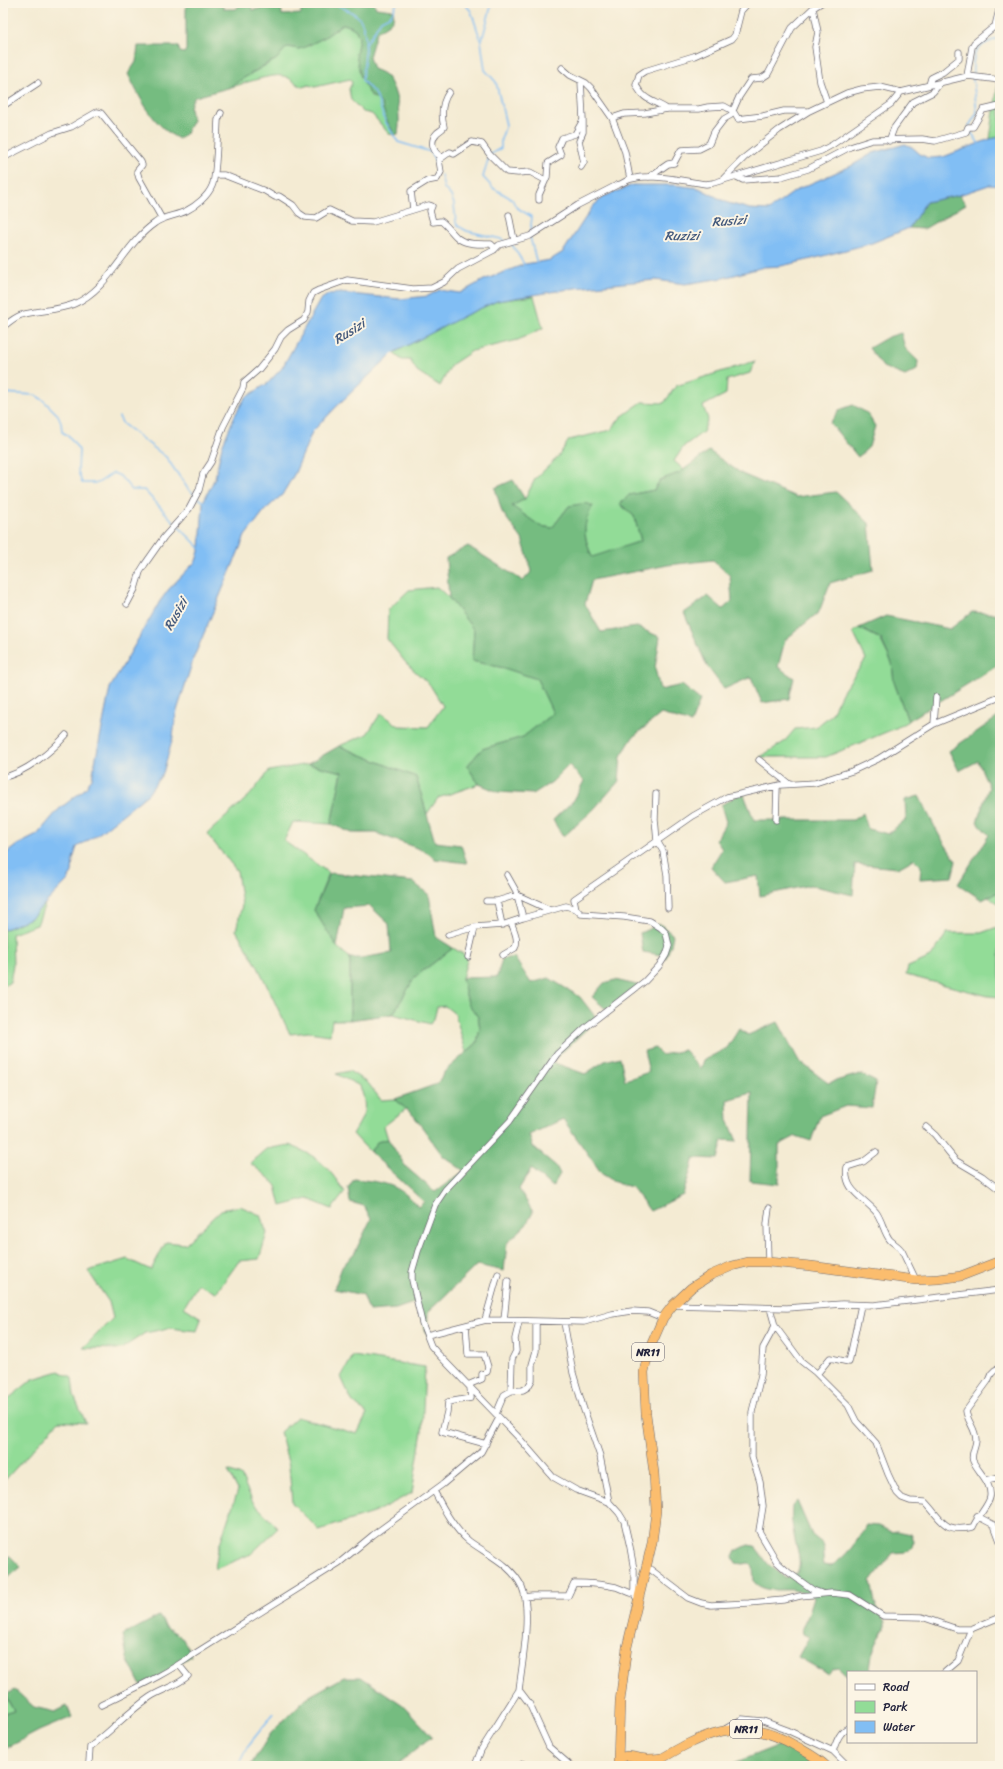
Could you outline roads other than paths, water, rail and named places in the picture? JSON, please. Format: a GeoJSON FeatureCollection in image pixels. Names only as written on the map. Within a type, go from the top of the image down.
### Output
{"type":"FeatureCollection","features":[{"type":"Feature","properties":{"kind":"highway","name":"NR11"},"geometry":{"type":"LineString","coordinates":[[618,1763],[620,1701],[627,1647],[636,1598],[652,1543],[656,1493],[646,1414],[644,1372],[649,1350],[663,1318],[673,1305],[690,1288],[711,1274],[744,1263],[768,1262],[811,1266],[916,1280],[961,1276],[1000,1261]]}},
{"type":"Feature","properties":{"kind":"highway","name":"NR11"},"geometry":{"type":"LineString","coordinates":[[649,1766],[703,1736],[725,1730],[756,1730],[773,1734],[794,1745],[826,1766]]}},
{"type":"Feature","properties":{"kind":"highway"},"geometry":{"type":"LineString","coordinates":[[619,1745],[623,1752],[636,1759],[639,1766]]}},
{"type":"Feature","properties":{"kind":"highway","name":"NR11"},"geometry":{"type":"LineString","coordinates":[[630,1756],[646,1759],[662,1758]]}},
{"type":"Feature","properties":{"kind":"highway"},"geometry":{"type":"LineString","coordinates":[[618,1763],[621,1758],[630,1756]]}},
{"type":"Feature","properties":{"kind":"street"},"geometry":{"type":"LineString","coordinates":[[667,110],[654,101],[646,99],[639,92],[636,85],[639,75],[645,71],[667,63],[694,56],[732,39],[735,36],[741,11],[748,3]]}},
{"type":"Feature","properties":{"kind":"street"},"geometry":{"type":"LineString","coordinates":[[648,178],[668,164],[674,163],[681,150],[699,149],[709,144],[714,132],[733,111],[739,97],[751,79],[762,78],[768,74],[792,28],[813,8],[822,3]]}},
{"type":"Feature","properties":{"kind":"street"},"geometry":{"type":"LineString","coordinates":[[813,8],[818,32],[815,47],[820,82],[827,102]]}},
{"type":"Feature","properties":{"kind":"street"},"geometry":{"type":"LineString","coordinates":[[971,76],[972,47],[974,43],[995,26],[999,10]]}},
{"type":"Feature","properties":{"kind":"street"},"geometry":{"type":"LineString","coordinates":[[929,85],[931,78],[943,72],[959,59],[959,52]]}},
{"type":"Feature","properties":{"kind":"street"},"geometry":{"type":"LineString","coordinates":[[562,68],[570,75],[591,88],[612,118],[625,152],[630,179]]}},
{"type":"Feature","properties":{"kind":"street"},"geometry":{"type":"LineString","coordinates":[[720,181],[752,150],[779,130],[809,110],[848,93],[867,88],[880,87],[900,92],[971,76],[1000,80]]}},
{"type":"Feature","properties":{"kind":"street"},"geometry":{"type":"LineString","coordinates":[[581,81],[583,132],[580,141],[584,162],[581,166]]}},
{"type":"Feature","properties":{"kind":"street"},"geometry":{"type":"LineString","coordinates":[[888,141],[894,128],[913,102],[933,92],[941,82]]}},
{"type":"Feature","properties":{"kind":"street"},"geometry":{"type":"LineString","coordinates":[[3,106],[38,83]]}},
{"type":"Feature","properties":{"kind":"street"},"geometry":{"type":"LineString","coordinates":[[442,157],[437,155],[432,144],[436,134],[444,127],[442,120],[444,99],[449,92]]}},
{"type":"Feature","properties":{"kind":"street"},"geometry":{"type":"LineString","coordinates":[[127,604],[135,589],[140,572],[145,564],[189,509],[199,490],[203,474],[211,462],[223,427],[243,388],[244,382],[259,369],[271,354],[281,337],[288,330],[304,320],[308,312],[309,301],[313,294],[325,287],[347,280],[413,289],[432,288],[444,282],[458,269],[494,250],[502,244],[530,236],[578,205],[630,179],[673,178],[706,184],[821,150],[832,145],[891,104],[900,92]]}},
{"type":"Feature","properties":{"kind":"street"},"geometry":{"type":"LineString","coordinates":[[612,118],[624,114],[724,106],[733,111],[738,119],[763,116],[784,111],[797,112],[809,110]]}},
{"type":"Feature","properties":{"kind":"street"},"geometry":{"type":"LineString","coordinates":[[735,176],[743,180],[781,177],[808,169],[840,152],[872,140],[888,141],[922,139],[935,141],[966,132],[968,127],[973,127],[983,110],[1000,106]]}},
{"type":"Feature","properties":{"kind":"street"},"geometry":{"type":"LineString","coordinates":[[3,158],[52,132],[71,127],[97,112],[101,113],[141,162],[142,165],[137,171],[139,178],[162,219]]}},
{"type":"Feature","properties":{"kind":"street"},"geometry":{"type":"LineString","coordinates":[[3,327],[20,315],[61,308],[74,304],[89,296],[108,277],[131,246],[144,232],[162,219],[186,211],[201,201],[213,185],[215,175],[218,120],[221,113]]}},
{"type":"Feature","properties":{"kind":"street"},"geometry":{"type":"LineString","coordinates":[[539,200],[539,195],[547,177],[548,163],[561,154],[558,147],[562,138],[575,134],[583,120]]}},
{"type":"Feature","properties":{"kind":"street"},"geometry":{"type":"LineString","coordinates":[[413,209],[411,191],[427,181],[437,179],[441,172],[439,160],[442,157],[450,152],[454,154],[472,142],[482,144],[490,155],[507,172],[530,172],[545,180]]}},
{"type":"Feature","properties":{"kind":"street"},"geometry":{"type":"LineString","coordinates":[[215,175],[224,175],[265,191],[275,197],[279,196],[293,205],[305,217],[316,218],[329,210],[352,221],[373,222],[429,205],[432,206],[430,211],[433,222],[441,221],[451,229],[460,240],[473,244],[491,244],[494,246],[494,250]]}},
{"type":"Feature","properties":{"kind":"street"},"geometry":{"type":"LineString","coordinates":[[509,215],[512,240]]}},
{"type":"Feature","properties":{"kind":"street"},"geometry":{"type":"LineString","coordinates":[[934,724],[936,697]]}},
{"type":"Feature","properties":{"kind":"street"},"geometry":{"type":"LineString","coordinates":[[576,909],[574,899],[693,816],[727,797],[777,786],[815,783],[852,771],[878,759],[934,724],[1000,697]]}},
{"type":"Feature","properties":{"kind":"street"},"geometry":{"type":"LineString","coordinates":[[3,776],[11,776],[42,759],[66,736]]}},
{"type":"Feature","properties":{"kind":"street"},"geometry":{"type":"LineString","coordinates":[[759,760],[790,784]]}},
{"type":"Feature","properties":{"kind":"street"},"geometry":{"type":"LineString","coordinates":[[776,820],[777,786]]}},
{"type":"Feature","properties":{"kind":"street"},"geometry":{"type":"LineString","coordinates":[[656,794],[655,819],[657,841],[663,851],[667,875],[668,908]]}},
{"type":"Feature","properties":{"kind":"street"},"geometry":{"type":"LineString","coordinates":[[508,875],[514,886],[523,918]]}},
{"type":"Feature","properties":{"kind":"street"},"geometry":{"type":"LineString","coordinates":[[486,901],[497,901],[517,895],[551,910]]}},
{"type":"Feature","properties":{"kind":"street"},"geometry":{"type":"LineString","coordinates":[[497,901],[502,925]]}},
{"type":"Feature","properties":{"kind":"street"},"geometry":{"type":"LineString","coordinates":[[448,935],[475,927],[502,925],[566,906],[576,909],[581,914],[624,917],[650,921],[661,928],[668,938],[667,950],[659,966],[645,981],[587,1026],[557,1054],[510,1121],[441,1196],[418,1251],[412,1272],[416,1302],[431,1346],[520,1439],[553,1477],[576,1490],[609,1502],[619,1513],[624,1521],[634,1570],[636,1598]]}},
{"type":"Feature","properties":{"kind":"street"},"geometry":{"type":"LineString","coordinates":[[503,954],[515,948],[517,944],[517,939],[511,922]]}},
{"type":"Feature","properties":{"kind":"street"},"geometry":{"type":"LineString","coordinates":[[468,957],[475,927]]}},
{"type":"Feature","properties":{"kind":"street"},"geometry":{"type":"LineString","coordinates":[[926,1127],[935,1135],[955,1160],[982,1176],[1000,1190]]}},
{"type":"Feature","properties":{"kind":"street"},"geometry":{"type":"LineString","coordinates":[[876,1152],[863,1162],[847,1167],[846,1173],[848,1184],[851,1190],[876,1212],[883,1223],[890,1240],[902,1251],[916,1280]]}},
{"type":"Feature","properties":{"kind":"street"},"geometry":{"type":"LineString","coordinates":[[768,1208],[768,1262]]}},
{"type":"Feature","properties":{"kind":"street"},"geometry":{"type":"LineString","coordinates":[[485,1320],[498,1274]]}},
{"type":"Feature","properties":{"kind":"street"},"geometry":{"type":"LineString","coordinates":[[504,1320],[508,1281]]}},
{"type":"Feature","properties":{"kind":"street"},"geometry":{"type":"LineString","coordinates":[[673,1305],[770,1308],[842,1304],[895,1304],[1000,1290]]}},
{"type":"Feature","properties":{"kind":"street"},"geometry":{"type":"LineString","coordinates":[[817,1374],[830,1358],[849,1362],[862,1305]]}},
{"type":"Feature","properties":{"kind":"street"},"geometry":{"type":"LineString","coordinates":[[770,1308],[775,1326],[784,1336],[801,1361],[817,1374],[848,1406],[856,1421],[876,1443],[894,1487],[902,1498],[910,1501],[925,1502],[946,1526],[961,1529],[973,1527],[977,1516],[988,1503],[990,1497],[989,1487],[972,1458],[976,1437],[966,1410],[988,1381],[994,1370],[1000,1368]]}},
{"type":"Feature","properties":{"kind":"street"},"geometry":{"type":"LineString","coordinates":[[427,1335],[485,1320],[518,1322],[584,1322],[612,1314],[632,1311],[648,1312],[663,1318]]}},
{"type":"Feature","properties":{"kind":"street"},"geometry":{"type":"LineString","coordinates":[[511,1391],[512,1359],[516,1351],[515,1339],[518,1322]]}},
{"type":"Feature","properties":{"kind":"street"},"geometry":{"type":"LineString","coordinates":[[101,1705],[150,1682],[179,1665],[194,1654],[339,1563],[373,1535],[434,1491],[475,1457],[486,1444],[498,1416],[504,1395],[511,1391],[523,1390],[528,1387],[532,1380],[532,1365],[536,1351],[536,1322]]}},
{"type":"Feature","properties":{"kind":"street"},"geometry":{"type":"LineString","coordinates":[[564,1322],[573,1373],[600,1456],[609,1502]]}},
{"type":"Feature","properties":{"kind":"street"},"geometry":{"type":"LineString","coordinates":[[466,1325],[468,1354],[484,1354],[488,1366],[487,1372],[482,1374],[482,1379],[469,1386]]}},
{"type":"Feature","properties":{"kind":"street"},"geometry":{"type":"LineString","coordinates":[[775,1326],[762,1348],[761,1375],[752,1412],[752,1457],[760,1482],[764,1506],[759,1531],[778,1562],[788,1572],[813,1590],[821,1593]]}},
{"type":"Feature","properties":{"kind":"street"},"geometry":{"type":"LineString","coordinates":[[469,1386],[471,1398],[448,1402],[442,1432],[486,1444]]}},
{"type":"Feature","properties":{"kind":"street"},"geometry":{"type":"LineString","coordinates":[[986,1480],[1000,1477]]}},
{"type":"Feature","properties":{"kind":"street"},"geometry":{"type":"LineString","coordinates":[[434,1491],[450,1519],[468,1540],[501,1562],[521,1585],[524,1597],[524,1648],[519,1690],[480,1750],[475,1766]]}},
{"type":"Feature","properties":{"kind":"street"},"geometry":{"type":"LineString","coordinates":[[977,1516],[994,1526],[1000,1541]]}},
{"type":"Feature","properties":{"kind":"street"},"geometry":{"type":"LineString","coordinates":[[646,1566],[688,1598],[711,1605],[780,1600],[821,1593],[850,1595],[883,1616],[922,1617],[952,1628],[971,1629],[1000,1617]]}},
{"type":"Feature","properties":{"kind":"street"},"geometry":{"type":"LineString","coordinates":[[524,1597],[568,1596],[574,1583],[617,1587],[636,1598]]}},
{"type":"Feature","properties":{"kind":"street"},"geometry":{"type":"LineString","coordinates":[[946,1671],[958,1661],[971,1629]]}},
{"type":"Feature","properties":{"kind":"street"},"geometry":{"type":"LineString","coordinates":[[89,1762],[90,1747],[115,1724],[152,1696],[182,1681],[188,1676],[179,1665]]}},
{"type":"Feature","properties":{"kind":"street"},"geometry":{"type":"LineString","coordinates":[[519,1690],[529,1703],[549,1747],[571,1766]]}},
{"type":"Feature","properties":{"kind":"street"},"geometry":{"type":"LineString","coordinates":[[725,1730],[742,1719],[750,1718],[763,1721],[833,1751],[848,1766]]}},
{"type":"Feature","properties":{"kind":"street"},"geometry":{"type":"LineString","coordinates":[[833,1751],[839,1736],[847,1728]]}},
{"type":"Feature","properties":{"kind":"street"},"geometry":{"type":"LineString","coordinates":[[520,1766],[523,1764],[524,1766]]}},
{"type":"Feature","properties":{"kind":"water","name":"Ruzizi"},"geometry":{"type":"Polygon","coordinates":[[[1000,137],[1000,186],[989,185],[959,195],[926,202],[909,228],[872,243],[781,266],[764,267],[723,278],[685,284],[656,280],[633,282],[575,288],[497,301],[466,315],[393,353],[341,402],[312,432],[295,473],[282,495],[265,510],[245,536],[194,657],[176,714],[173,737],[163,773],[148,794],[97,835],[77,847],[73,859],[72,872],[68,880],[31,918],[3,930],[3,856],[17,845],[37,835],[58,810],[86,788],[92,778],[110,688],[160,601],[169,589],[196,561],[200,548],[203,502],[215,478],[222,446],[235,415],[245,398],[268,383],[282,368],[320,300],[329,294],[340,293],[400,299],[428,296],[439,290],[460,293],[484,280],[525,264],[550,260],[563,252],[593,206],[605,196],[633,185],[675,185],[699,188],[728,203],[750,209],[769,210],[798,189],[851,166],[873,153],[905,144],[928,158],[943,157],[990,139],[1000,137]]]}},
{"type":"Feature","properties":{"kind":"waterway"},"geometry":{"type":"LineString","coordinates":[[334,3],[353,13],[361,20],[364,27],[365,36],[365,55],[362,80],[376,95],[385,121],[398,142],[431,152],[437,166]]}},
{"type":"Feature","properties":{"kind":"waterway"},"geometry":{"type":"LineString","coordinates":[[366,44],[381,20],[391,15],[397,3]]}},
{"type":"Feature","properties":{"kind":"waterway"},"geometry":{"type":"LineString","coordinates":[[464,3],[471,11],[481,41],[485,70],[496,82],[506,125],[501,139],[501,148],[491,154]]}},
{"type":"Feature","properties":{"kind":"waterway"},"geometry":{"type":"LineString","coordinates":[[482,40],[492,3]]}},
{"type":"Feature","properties":{"kind":"waterway"},"geometry":{"type":"LineString","coordinates":[[973,74],[975,53],[981,46],[1000,38]]}},
{"type":"Feature","properties":{"kind":"waterway"},"geometry":{"type":"LineString","coordinates":[[969,126],[977,113],[973,78]]}},
{"type":"Feature","properties":{"kind":"waterway"},"geometry":{"type":"LineString","coordinates":[[969,129],[979,144]]}},
{"type":"Feature","properties":{"kind":"waterway"},"geometry":{"type":"LineString","coordinates":[[489,157],[483,177],[493,188],[512,199],[516,207],[532,217],[530,233]]}},
{"type":"Feature","properties":{"kind":"waterway"},"geometry":{"type":"LineString","coordinates":[[441,175],[444,188],[451,196],[454,204],[456,223],[458,226],[467,231],[501,239],[505,242]]}},
{"type":"Feature","properties":{"kind":"waterway"},"geometry":{"type":"LineString","coordinates":[[530,237],[537,264]]}},
{"type":"Feature","properties":{"kind":"waterway"},"geometry":{"type":"LineString","coordinates":[[509,243],[513,246],[525,266]]}},
{"type":"Feature","properties":{"kind":"waterway"},"geometry":{"type":"LineString","coordinates":[[3,393],[35,395],[43,400],[58,415],[61,422],[62,432],[69,436],[79,450],[78,471],[82,483],[98,483],[113,473],[120,476],[132,490],[144,490],[174,522]]}},
{"type":"Feature","properties":{"kind":"waterway"},"geometry":{"type":"LineString","coordinates":[[119,417],[123,424],[166,457],[188,489],[195,495]]}},
{"type":"Feature","properties":{"kind":"waterway"},"geometry":{"type":"LineString","coordinates":[[198,498],[204,502]]}},
{"type":"Feature","properties":{"kind":"waterway"},"geometry":{"type":"LineString","coordinates":[[177,525],[201,549]]}},
{"type":"Feature","properties":{"kind":"waterway"},"geometry":{"type":"LineString","coordinates":[[238,1766],[247,1747],[274,1713]]}},
{"type":"Feature","properties":{"kind":"water label","name":"Rusizi"},"geometry":{"type":"Point","coordinates":[729,220]}},
{"type":"Feature","properties":{"kind":"water label","name":"Rusizi"},"geometry":{"type":"Point","coordinates":[349,331]}},
{"type":"Feature","properties":{"kind":"water label","name":"Rusizi"},"geometry":{"type":"Point","coordinates":[175,614]}}]}
